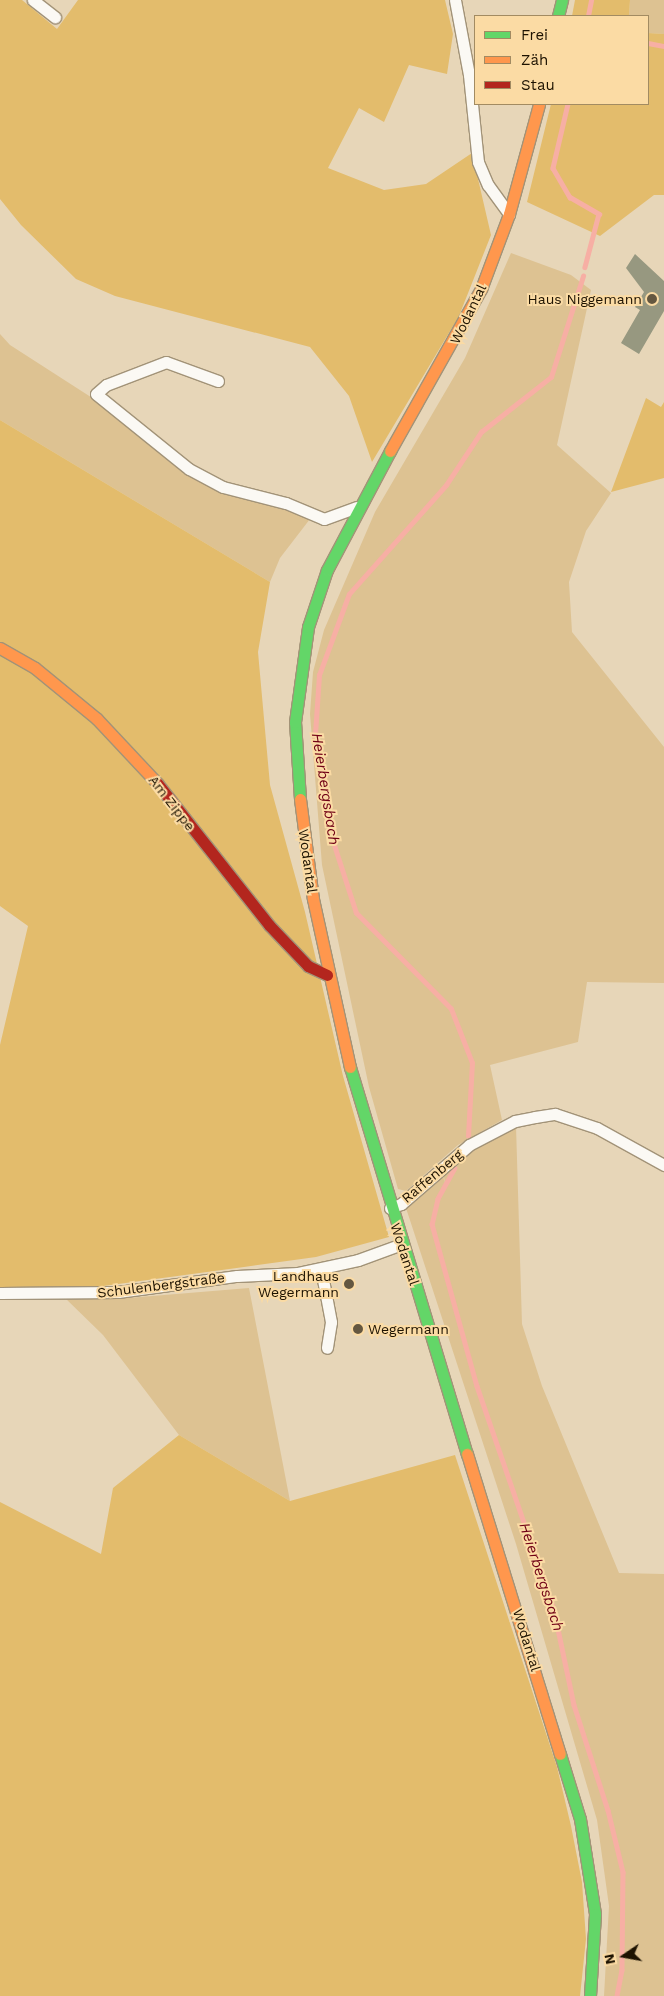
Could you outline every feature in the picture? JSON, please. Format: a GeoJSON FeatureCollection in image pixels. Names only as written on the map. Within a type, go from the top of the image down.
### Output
{"type":"FeatureCollection","features":[{"type":"Feature","properties":{"kind":"main road"},"geometry":{"type":"LineString","coordinates":[[558,15],[562,0]]}},
{"type":"Feature","properties":{"kind":"main road","name":"Wodantal"},"geometry":{"type":"LineString","coordinates":[[539,105],[509,214],[481,289],[455,340],[357,507],[327,570],[308,627],[295,722],[300,802],[327,975],[356,1094],[390,1208],[574,1792],[594,1906],[590,1996]]}},
{"type":"Feature","properties":{"kind":"main road","name":"Am Zippe"},"geometry":{"type":"LineString","coordinates":[[0,648],[35,668],[97,719],[166,792],[210,854],[269,924],[308,966],[327,975]]}},
{"type":"Feature","properties":{"kind":"street"},"geometry":{"type":"LineString","coordinates":[[33,0],[55,17]]}},
{"type":"Feature","properties":{"kind":"street"},"geometry":{"type":"LineString","coordinates":[[455,0],[469,75],[478,162],[488,185],[509,214]]}},
{"type":"Feature","properties":{"kind":"street"},"geometry":{"type":"LineString","coordinates":[[218,381],[166,362],[106,385],[96,394],[189,469],[223,487],[286,503],[324,519],[357,507]]}},
{"type":"Feature","properties":{"kind":"street","name":"Raffenberg"},"geometry":{"type":"LineString","coordinates":[[390,1208],[469,1145],[515,1121],[535,1117],[555,1114],[597,1128],[664,1165]]}},
{"type":"Feature","properties":{"kind":"street","name":"Schulenbergstraße"},"geometry":{"type":"LineString","coordinates":[[0,1293],[118,1292],[321,1269],[402,1244]]}},
{"type":"Feature","properties":{"kind":"street"},"geometry":{"type":"LineString","coordinates":[[321,1269],[331,1322],[327,1348]]}},
{"type":"Feature","properties":{"kind":"shaded area"},"geometry":{"type":"Polygon","coordinates":[[[0,0],[22,0],[57,29],[78,0],[445,0],[453,34],[447,74],[409,65],[384,122],[359,108],[328,168],[384,190],[426,184],[472,153],[491,235],[459,316],[372,462],[349,396],[310,347],[115,296],[76,279],[21,225],[0,199],[0,0]]]}},
{"type":"Feature","properties":{"kind":"shaded area"},"geometry":{"type":"Polygon","coordinates":[[[575,0],[630,0],[629,15],[572,15],[575,0]]]}},
{"type":"Feature","properties":{"kind":"shaded area"},"geometry":{"type":"Polygon","coordinates":[[[630,0],[664,0],[664,34],[649,33],[649,15],[629,15],[630,0]]]}},
{"type":"Feature","properties":{"kind":"shaded area"},"geometry":{"type":"Polygon","coordinates":[[[649,33],[664,34],[664,195],[654,195],[600,236],[527,202],[551,105],[649,105],[649,33]]]}},
{"type":"Feature","properties":{"kind":"shaded area"},"geometry":{"type":"Polygon","coordinates":[[[511,253],[571,275],[591,290],[557,445],[611,493],[586,531],[569,582],[572,632],[664,747],[664,983],[587,982],[578,1042],[490,1065],[502,1120],[458,1145],[406,1191],[398,1189],[369,1087],[322,865],[310,714],[313,672],[324,630],[375,512],[465,358],[511,253]]]}},
{"type":"Feature","properties":{"kind":"shaded area"},"geometry":{"type":"Polygon","coordinates":[[[0,334],[10,345],[97,401],[188,473],[310,519],[280,558],[270,582],[0,420],[0,334]]]}},
{"type":"Feature","properties":{"kind":"shaded area"},"geometry":{"type":"Polygon","coordinates":[[[646,398],[661,407],[664,402],[664,478],[611,492],[646,398]]]}},
{"type":"Feature","properties":{"kind":"shaded area"},"geometry":{"type":"Polygon","coordinates":[[[0,420],[270,582],[258,652],[270,785],[305,912],[343,1076],[389,1237],[316,1257],[59,1292],[0,1289],[0,1045],[28,926],[0,906],[0,420]]]}},
{"type":"Feature","properties":{"kind":"shaded area"},"geometry":{"type":"Polygon","coordinates":[[[516,1126],[522,1324],[542,1386],[619,1573],[664,1574],[664,1996],[604,1996],[609,1906],[597,1820],[516,1544],[406,1208],[442,1171],[445,1184],[443,1170],[475,1146],[516,1126]]]}},
{"type":"Feature","properties":{"kind":"shaded area"},"geometry":{"type":"Polygon","coordinates":[[[249,1288],[290,1501],[179,1435],[103,1335],[64,1297],[128,1298],[249,1288]]]}},
{"type":"Feature","properties":{"kind":"shaded area"},"geometry":{"type":"Polygon","coordinates":[[[179,1435],[290,1501],[455,1455],[557,1767],[571,1826],[582,1882],[586,1939],[580,1996],[0,1996],[0,1502],[101,1554],[113,1488],[179,1435]]]}},
{"type":"Feature","properties":{"kind":"building","name":"Haus Niggemann"},"geometry":{"type":"Polygon","coordinates":[[[635,254],[664,281],[664,311],[639,354],[621,343],[640,310],[635,307],[644,292],[626,268],[635,254]]]}},
{"type":"Feature","properties":{"kind":"waterway","name":"Heierbergsbach"},"geometry":{"type":"LineString","coordinates":[[588,15],[591,0]]}},
{"type":"Feature","properties":{"kind":"waterway"},"geometry":{"type":"LineString","coordinates":[[649,43],[664,46]]}},
{"type":"Feature","properties":{"kind":"waterway","name":"Heierbergsbach"},"geometry":{"type":"LineString","coordinates":[[568,105],[553,168],[570,197],[599,214],[585,267]]}},
{"type":"Feature","properties":{"kind":"waterway","name":"Heierbergsbach"},"geometry":{"type":"LineString","coordinates":[[468,1136],[472,1063],[451,1009],[356,913],[330,833],[315,734],[319,675],[349,594],[446,485],[481,432],[551,377],[583,276]]}},
{"type":"Feature","properties":{"kind":"waterway","name":"Heierbergsbach"},"geometry":{"type":"LineString","coordinates":[[455,1168],[438,1199],[432,1224],[477,1386],[554,1610],[574,1705],[608,1810],[623,1872],[622,1970],[617,1996]]}},
{"type":"Feature","properties":{"kind":"traffic: fast"},"geometry":{"type":"LineString","coordinates":[[558,15],[562,0]]}},
{"type":"Feature","properties":{"kind":"traffic: fast"},"geometry":{"type":"LineString","coordinates":[[300,799],[295,722],[308,627],[327,570],[390,451]]}},
{"type":"Feature","properties":{"kind":"traffic: fast"},"geometry":{"type":"LineString","coordinates":[[350,1067],[467,1454]]}},
{"type":"Feature","properties":{"kind":"traffic: fast"},"geometry":{"type":"LineString","coordinates":[[560,1754],[580,1819],[595,1914],[590,1996]]}},
{"type":"Feature","properties":{"kind":"traffic: slow"},"geometry":{"type":"LineString","coordinates":[[390,451],[481,289],[509,214],[539,105]]}},
{"type":"Feature","properties":{"kind":"traffic: slow"},"geometry":{"type":"LineString","coordinates":[[0,648],[35,668],[97,719],[157,783]]}},
{"type":"Feature","properties":{"kind":"traffic: slow"},"geometry":{"type":"LineString","coordinates":[[300,799],[313,899],[350,1067]]}},
{"type":"Feature","properties":{"kind":"traffic: slow"},"geometry":{"type":"LineString","coordinates":[[467,1454],[560,1754]]}},
{"type":"Feature","properties":{"kind":"traffic: jam"},"geometry":{"type":"LineString","coordinates":[[157,783],[269,925],[308,966],[327,975]]}},
{"type":"Feature","properties":{"kind":"place","name":"Haus Niggemann"},"geometry":{"type":"Point","coordinates":[652,299]}},
{"type":"Feature","properties":{"kind":"place","name":"Landhaus Wegermann"},"geometry":{"type":"Point","coordinates":[349,1284]}},
{"type":"Feature","properties":{"kind":"place","name":"Wegermann"},"geometry":{"type":"Point","coordinates":[358,1329]}}]}
